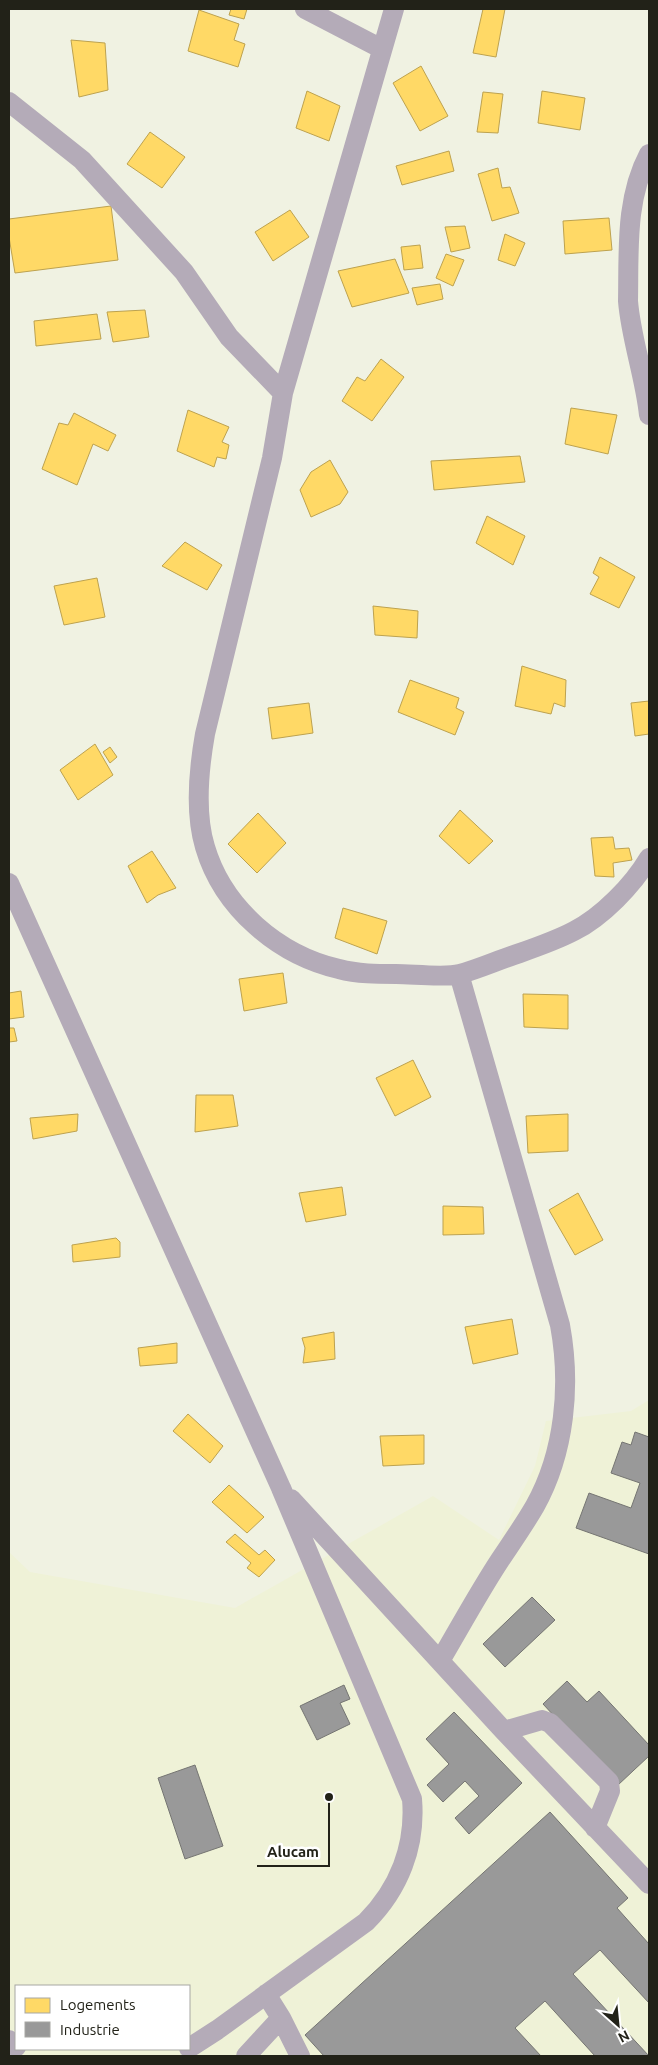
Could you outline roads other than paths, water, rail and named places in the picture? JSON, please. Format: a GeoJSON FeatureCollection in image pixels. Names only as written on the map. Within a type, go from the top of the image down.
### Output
{"type":"FeatureCollection","features":[{"type":"Feature","properties":{"kind":"street"},"geometry":{"type":"LineString","coordinates":[[305,9],[382,49]]}},
{"type":"Feature","properties":{"kind":"street"},"geometry":{"type":"LineString","coordinates":[[394,9],[283,393],[272,458],[201,753],[200,816],[206,848],[220,880],[243,915],[275,940],[299,954],[324,965],[354,972],[458,974],[549,943],[576,931],[595,917],[624,891],[642,870],[649,858]]}},
{"type":"Feature","properties":{"kind":"street"},"geometry":{"type":"LineString","coordinates":[[9,102],[82,160],[184,272],[229,337],[283,393]]}},
{"type":"Feature","properties":{"kind":"street"},"geometry":{"type":"LineString","coordinates":[[649,154],[642,167],[630,220],[628,301],[644,378],[649,415]]}},
{"type":"Feature","properties":{"kind":"street"},"geometry":{"type":"LineString","coordinates":[[9,883],[281,1488],[404,1776],[412,1799],[413,1832],[398,1879],[380,1908],[366,1922],[190,2048]]}},
{"type":"Feature","properties":{"kind":"street"},"geometry":{"type":"LineString","coordinates":[[440,1661],[536,1504],[556,1452],[561,1430],[566,1385],[564,1348],[560,1325],[458,974]]}},
{"type":"Feature","properties":{"kind":"street"},"geometry":{"type":"LineString","coordinates":[[281,1488],[504,1731],[649,1884]]}},
{"type":"Feature","properties":{"kind":"street"},"geometry":{"type":"LineString","coordinates":[[504,1731],[542,1720],[550,1723],[609,1782],[610,1791],[595,1828]]}},
{"type":"Feature","properties":{"kind":"street"},"geometry":{"type":"LineString","coordinates":[[266,1994],[281,2018],[300,2056]]}},
{"type":"Feature","properties":{"kind":"street"},"geometry":{"type":"LineString","coordinates":[[246,2056],[281,2018]]}},
{"type":"Feature","properties":{"kind":"place","name":"Alucam"},"geometry":{"type":"Point","coordinates":[329,1797]}}]}
